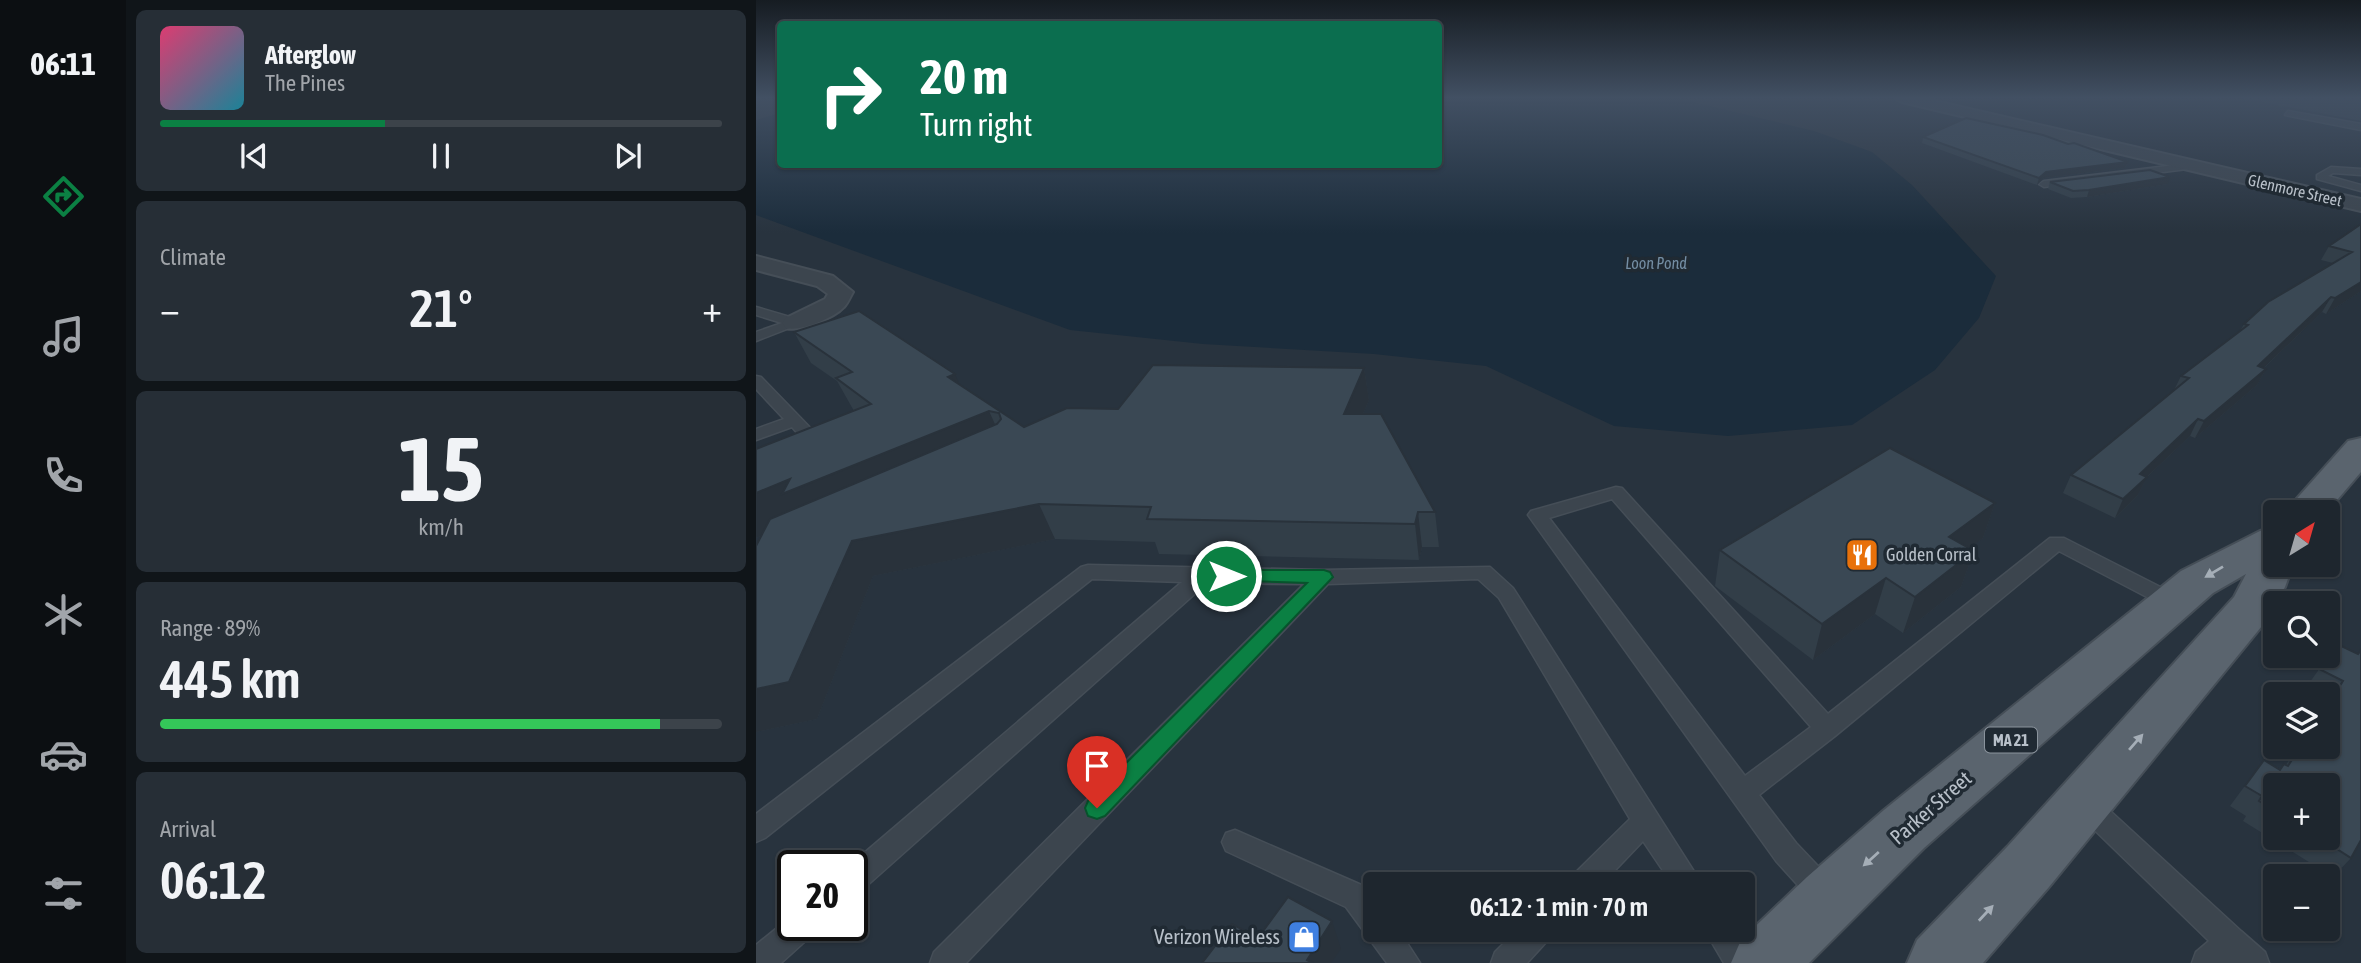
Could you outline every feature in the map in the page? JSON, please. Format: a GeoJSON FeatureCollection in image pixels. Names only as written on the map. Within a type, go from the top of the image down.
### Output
{"type":"FeatureCollection","features":[{"type":"Feature","properties":{"kind":"main road"},"geometry":{"type":"LineString","coordinates":[[2316,500],[2361,449]]}},
{"type":"Feature","properties":{"kind":"main road","name":"Parker Street"},"geometry":{"type":"LineString","coordinates":[[1765,963],[1829,898],[1905,829],[2197,582],[2263,547]]}},
{"type":"Feature","properties":{"kind":"main road"},"geometry":{"type":"LineString","coordinates":[[1940,963],[2084,802],[2250,609],[2266,578]]}},
{"type":"Feature","properties":{"kind":"street","name":"Glenmore Street"},"geometry":{"type":"LineString","coordinates":[[2094,143],[2361,205]]}},
{"type":"Feature","properties":{"kind":"street"},"geometry":{"type":"LineString","coordinates":[[756,263],[825,281],[841,292],[834,304],[795,323]]}},
{"type":"Feature","properties":{"kind":"lane"},"geometry":{"type":"LineString","coordinates":[[2044,184],[2192,166]]}},
{"type":"Feature","properties":{"kind":"lane"},"geometry":{"type":"LineString","coordinates":[[2361,172],[2331,170],[2320,177],[2361,188]]}},
{"type":"Feature","properties":{"kind":"lane"},"geometry":{"type":"LineString","coordinates":[[756,311],[795,323]]}},
{"type":"Feature","properties":{"kind":"lane"},"geometry":{"type":"LineString","coordinates":[[756,337],[795,323]]}},
{"type":"Feature","properties":{"kind":"lane"},"geometry":{"type":"LineString","coordinates":[[756,380],[816,443],[792,452]]}},
{"type":"Feature","properties":{"kind":"lane"},"geometry":{"type":"LineString","coordinates":[[756,435],[794,421]]}},
{"type":"Feature","properties":{"kind":"lane"},"geometry":{"type":"LineString","coordinates":[[1826,729],[1616,492],[1537,515],[1741,793],[1786,852],[1829,898]]}},
{"type":"Feature","properties":{"kind":"lane"},"geometry":{"type":"LineString","coordinates":[[1741,793],[1826,729],[2057,542],[2174,603]]}},
{"type":"Feature","properties":{"kind":"lane"},"geometry":{"type":"LineString","coordinates":[[756,830],[1088,572],[1324,577],[1483,572],[1506,593],[1645,821],[1680,872]]}},
{"type":"Feature","properties":{"kind":"lane"},"geometry":{"type":"LineString","coordinates":[[868,867],[1202,576]]}},
{"type":"Feature","properties":{"kind":"lane"},"geometry":{"type":"LineString","coordinates":[[945,963],[1324,577]]}},
{"type":"Feature","properties":{"kind":"lane"},"geometry":{"type":"LineString","coordinates":[[2084,802],[2254,963]]}},
{"type":"Feature","properties":{"kind":"lane"},"geometry":{"type":"LineString","coordinates":[[1595,872],[1645,821]]}},
{"type":"Feature","properties":{"kind":"lane"},"geometry":{"type":"LineString","coordinates":[[1235,842],[1356,897],[1363,906]]}},
{"type":"Feature","properties":{"kind":"lane"},"geometry":{"type":"LineString","coordinates":[[758,963],[784,941]]}},
{"type":"Feature","properties":{"kind":"lane"},"geometry":{"type":"LineString","coordinates":[[2207,963],[2231,941]]}},
{"type":"Feature","properties":{"kind":"lane"},"geometry":{"type":"LineString","coordinates":[[1390,942],[1405,963]]}},
{"type":"Feature","properties":{"kind":"lane"},"geometry":{"type":"LineString","coordinates":[[1506,963],[1526,942]]}},
{"type":"Feature","properties":{"kind":"lane"},"geometry":{"type":"LineString","coordinates":[[1727,942],[1741,963]]}},
{"type":"Feature","properties":{"kind":"water","name":"Loon Pond"},"geometry":{"type":"Polygon","coordinates":[[[756,143],[777,143],[777,168],[1442,168],[1442,143],[1847,143],[1872,152],[1912,185],[1996,276],[1979,318],[1935,370],[1852,425],[1728,436],[1614,426],[1486,366],[1374,354],[1203,344],[1070,330],[756,215],[756,143]]]}},
{"type":"Feature","properties":{"kind":"building"},"geometry":{"type":"Polygon","coordinates":[[[1940,143],[2074,143],[2128,162],[2046,172],[2039,178],[1940,143]]]}},
{"type":"Feature","properties":{"kind":"building"},"geometry":{"type":"Polygon","coordinates":[[[2150,170],[2170,177],[2073,191],[2050,182],[2150,170]]]}},
{"type":"Feature","properties":{"kind":"building"},"geometry":{"type":"Polygon","coordinates":[[[2361,224],[2361,282],[2335,298],[2331,297],[2258,366],[2266,369],[2204,421],[2198,419],[2140,474],[2147,477],[2123,499],[2071,475],[2189,378],[2181,376],[2248,325],[2244,324],[2268,302],[2352,252],[2329,246],[2361,224]]]}},
{"type":"Feature","properties":{"kind":"building"},"geometry":{"type":"Polygon","coordinates":[[[859,311],[955,374],[948,377],[1024,427],[1067,408],[1118,409],[1153,365],[1364,368],[1344,414],[1381,414],[1435,512],[1418,512],[1415,524],[1147,519],[1151,507],[1039,504],[852,541],[789,682],[756,689],[756,546],[770,519],[997,424],[1001,419],[999,413],[989,411],[782,494],[790,479],[756,493],[756,449],[871,404],[836,378],[852,372],[794,332],[859,311]]]}},
{"type":"Feature","properties":{"kind":"building","name":"Golden Corral"},"geometry":{"type":"Polygon","coordinates":[[[1890,448],[1995,503],[1949,537],[1974,551],[1915,597],[1886,578],[1822,624],[1720,550],[1890,448]]]}},
{"type":"Feature","properties":{"kind":"building"},"geometry":{"type":"Polygon","coordinates":[[[2340,645],[2358,654],[2361,650],[2361,840],[2351,858],[2339,850],[2340,773],[2263,773],[2263,804],[2259,801],[2262,796],[2245,786],[2264,760],[2280,770],[2284,764],[2288,766],[2292,759],[2340,759],[2340,686],[2343,681],[2319,669],[2340,668],[2340,645]]]}},
{"type":"Feature","properties":{"kind":"building"},"geometry":{"type":"Polygon","coordinates":[[[1288,897],[1332,921],[1307,960],[1313,963],[1202,963],[1232,924],[1258,938],[1288,897]]]}},
{"type":"Feature","properties":{"kind":"place","name":"Golden Corral"},"geometry":{"type":"Point","coordinates":[1862,555]}},
{"type":"Feature","properties":{"kind":"place","name":"Verizon Wireless"},"geometry":{"type":"Point","coordinates":[1304,937]}},
{"type":"Feature","properties":{"kind":"route"},"geometry":{"type":"LineString","coordinates":[[1097,808],[1324,577],[1226,576]]}}]}
